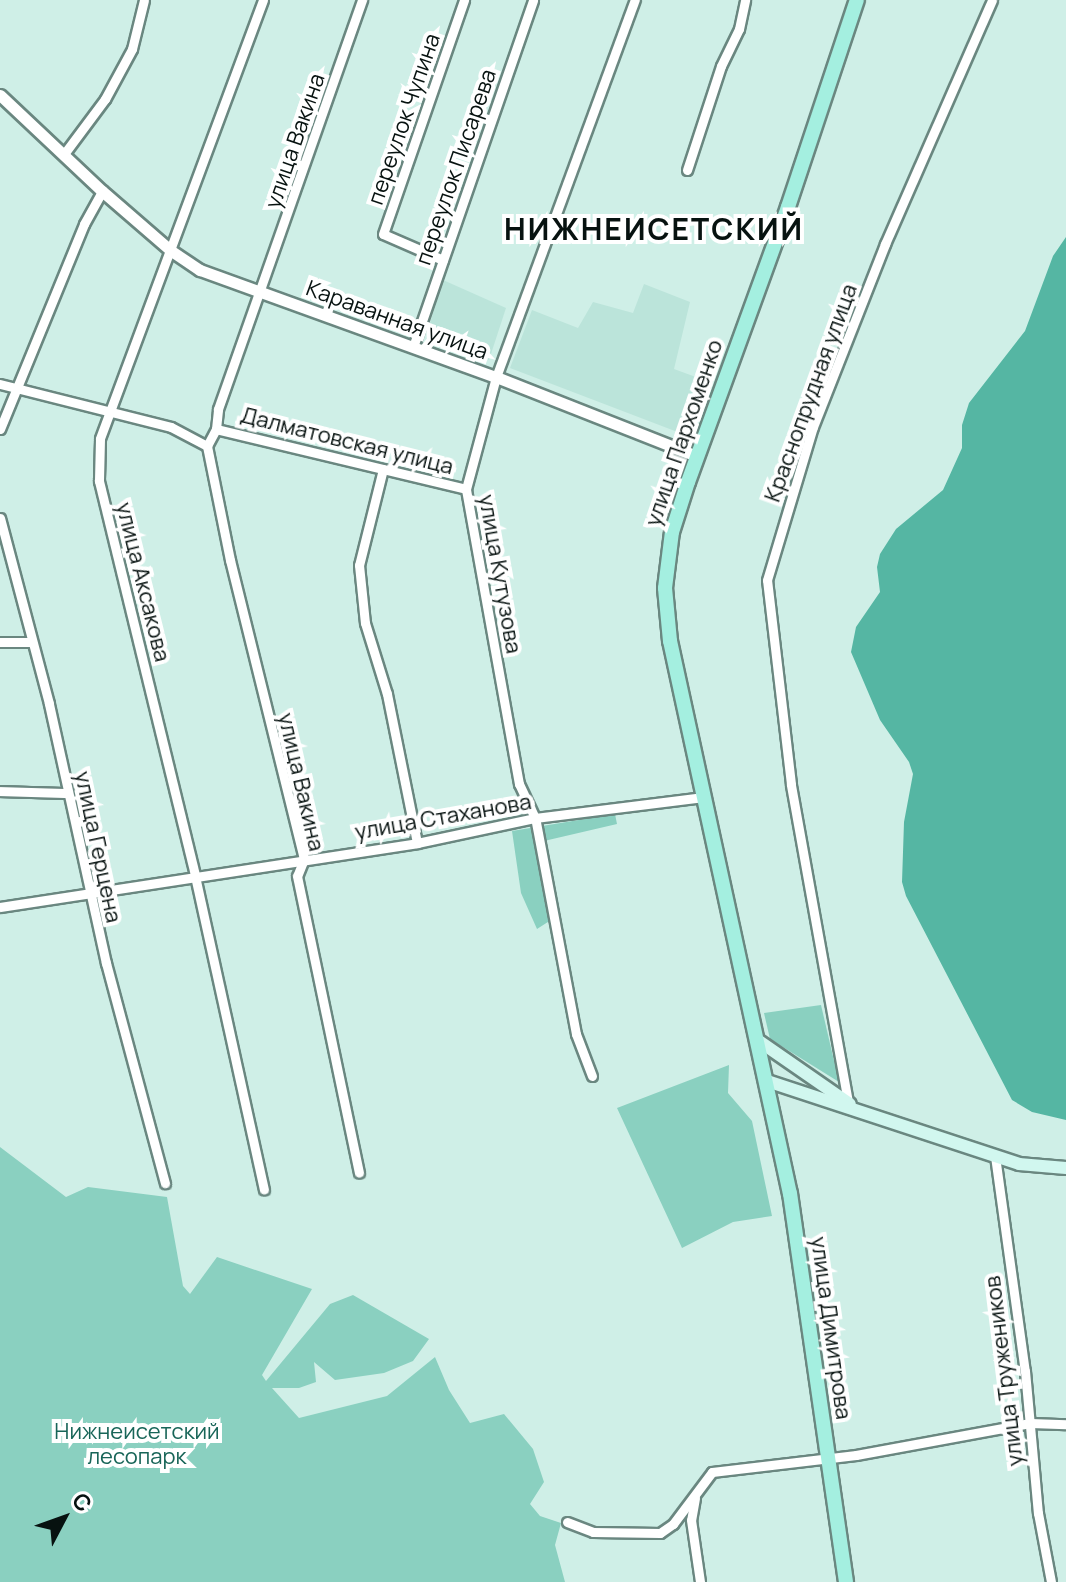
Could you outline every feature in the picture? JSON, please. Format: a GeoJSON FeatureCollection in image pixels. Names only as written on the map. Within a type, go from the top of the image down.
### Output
{"type":"FeatureCollection","features":[{"type":"Feature","properties":{"kind":"main road","name":"улица Пархоменко"},"geometry":{"type":"LineString","coordinates":[[767,1081],[670,641],[665,588],[672,532],[788,207],[855,1]]}},
{"type":"Feature","properties":{"kind":"main road"},"geometry":{"type":"LineString","coordinates":[[756,1039],[862,1112]]}},
{"type":"Feature","properties":{"kind":"main road"},"geometry":{"type":"LineString","coordinates":[[767,1081],[1019,1164],[1066,1168]]}},
{"type":"Feature","properties":{"kind":"main road","name":"улица Димитрова"},"geometry":{"type":"LineString","coordinates":[[767,1081],[790,1194],[846,1582]]}},
{"type":"Feature","properties":{"kind":"street"},"geometry":{"type":"LineString","coordinates":[[64,154],[105,99],[132,49],[144,0]]}},
{"type":"Feature","properties":{"kind":"street","name":"улица Аксакова"},"geometry":{"type":"LineString","coordinates":[[263,0],[100,439],[99,481],[195,876],[264,1190]]}},
{"type":"Feature","properties":{"kind":"street","name":"улица Вакина"},"geometry":{"type":"LineString","coordinates":[[216,429],[218,409],[262,292],[362,0]]}},
{"type":"Feature","properties":{"kind":"street","name":"переулок Чупина"},"geometry":{"type":"LineString","coordinates":[[443,260],[383,234],[464,0]]}},
{"type":"Feature","properties":{"kind":"street","name":"переулок Писарева"},"geometry":{"type":"LineString","coordinates":[[413,347],[533,0]]}},
{"type":"Feature","properties":{"kind":"street","name":"улица Кутузова"},"geometry":{"type":"LineString","coordinates":[[592,1076],[576,1034],[535,818],[519,784],[466,489],[496,377],[635,0]]}},
{"type":"Feature","properties":{"kind":"street"},"geometry":{"type":"LineString","coordinates":[[687,170],[721,66],[739,29],[745,0]]}},
{"type":"Feature","properties":{"kind":"street","name":"Краснопрудная улица"},"geometry":{"type":"LineString","coordinates":[[848,1102],[791,784],[767,580],[813,427],[885,244],[992,0]]}},
{"type":"Feature","properties":{"kind":"street","name":"Караванная улица"},"geometry":{"type":"LineString","coordinates":[[0,95],[102,191],[170,250],[200,270],[496,377],[697,456]]}},
{"type":"Feature","properties":{"kind":"street"},"geometry":{"type":"LineString","coordinates":[[0,429],[84,224],[102,191]]}},
{"type":"Feature","properties":{"kind":"street"},"geometry":{"type":"LineString","coordinates":[[0,384],[171,427],[207,446]]}},
{"type":"Feature","properties":{"kind":"street","name":"Далматовская улица"},"geometry":{"type":"LineString","coordinates":[[207,446],[216,429],[466,489]]}},
{"type":"Feature","properties":{"kind":"street","name":"улица Вакина"},"geometry":{"type":"LineString","coordinates":[[207,446],[230,560],[304,859],[297,876],[359,1173]]}},
{"type":"Feature","properties":{"kind":"street"},"geometry":{"type":"LineString","coordinates":[[383,469],[359,565],[365,623],[387,694],[417,843]]}},
{"type":"Feature","properties":{"kind":"street","name":"улица Герцена"},"geometry":{"type":"LineString","coordinates":[[0,518],[68,793],[89,893],[165,1183]]}},
{"type":"Feature","properties":{"kind":"street"},"geometry":{"type":"LineString","coordinates":[[0,642],[31,642]]}},
{"type":"Feature","properties":{"kind":"street"},"geometry":{"type":"LineString","coordinates":[[0,791],[68,793]]}},
{"type":"Feature","properties":{"kind":"street","name":"улица Стаханова"},"geometry":{"type":"LineString","coordinates":[[0,907],[417,843],[535,818],[704,797]]}},
{"type":"Feature","properties":{"kind":"street","name":"улица Тружеников"},"geometry":{"type":"LineString","coordinates":[[995,1156],[1030,1423],[1038,1513],[1051,1582]]}},
{"type":"Feature","properties":{"kind":"street"},"geometry":{"type":"LineString","coordinates":[[567,1522],[593,1532],[660,1533],[673,1524],[712,1472],[828,1458],[1030,1423],[1066,1424]]}},
{"type":"Feature","properties":{"kind":"street"},"geometry":{"type":"LineString","coordinates":[[696,1494],[691,1520],[700,1582]]}},
{"type":"Feature","properties":{"kind":"shaded area"},"geometry":{"type":"Polygon","coordinates":[[[1066,237],[1066,1120],[1032,1112],[1012,1100],[906,896],[902,882],[904,822],[913,774],[909,762],[880,720],[851,652],[856,627],[880,592],[877,567],[880,554],[896,529],[943,490],[962,448],[962,425],[969,403],[1025,331],[1053,256],[1066,237]]]}},
{"type":"Feature","properties":{"kind":"shaded area"},"geometry":{"type":"Polygon","coordinates":[[[443,280],[506,308],[489,360],[427,333],[443,280]]]}},
{"type":"Feature","properties":{"kind":"shaded area"},"geometry":{"type":"Polygon","coordinates":[[[644,284],[690,302],[674,369],[704,380],[688,436],[510,368],[532,310],[578,328],[593,302],[633,313],[644,284]]]}},
{"type":"Feature","properties":{"kind":"green space"},"geometry":{"type":"Polygon","coordinates":[[[615,814],[617,824],[544,841],[551,920],[537,929],[521,893],[512,831],[615,814]]]}},
{"type":"Feature","properties":{"kind":"green space"},"geometry":{"type":"Polygon","coordinates":[[[821,1005],[839,1082],[770,1039],[764,1013],[821,1005]]]}},
{"type":"Feature","properties":{"kind":"green space"},"geometry":{"type":"Polygon","coordinates":[[[729,1065],[728,1093],[752,1121],[772,1216],[733,1222],[682,1248],[617,1108],[729,1065]]]}},
{"type":"Feature","properties":{"kind":"green space","name":"Нижнеисетский лесопарк"},"geometry":{"type":"Polygon","coordinates":[[[0,1147],[66,1197],[88,1187],[167,1197],[183,1286],[190,1294],[217,1257],[312,1289],[262,1375],[266,1381],[330,1304],[353,1295],[429,1339],[413,1361],[384,1373],[335,1380],[314,1362],[316,1382],[299,1388],[272,1388],[299,1418],[387,1396],[435,1357],[449,1390],[470,1423],[504,1414],[533,1449],[544,1482],[530,1504],[540,1516],[561,1523],[555,1545],[565,1582],[0,1582],[0,1147]]]}},
{"type":"Feature","properties":{"kind":"district","name":"НИЖНЕИСЕТСКИЙ"},"geometry":{"type":"Point","coordinates":[654,229]}}]}
